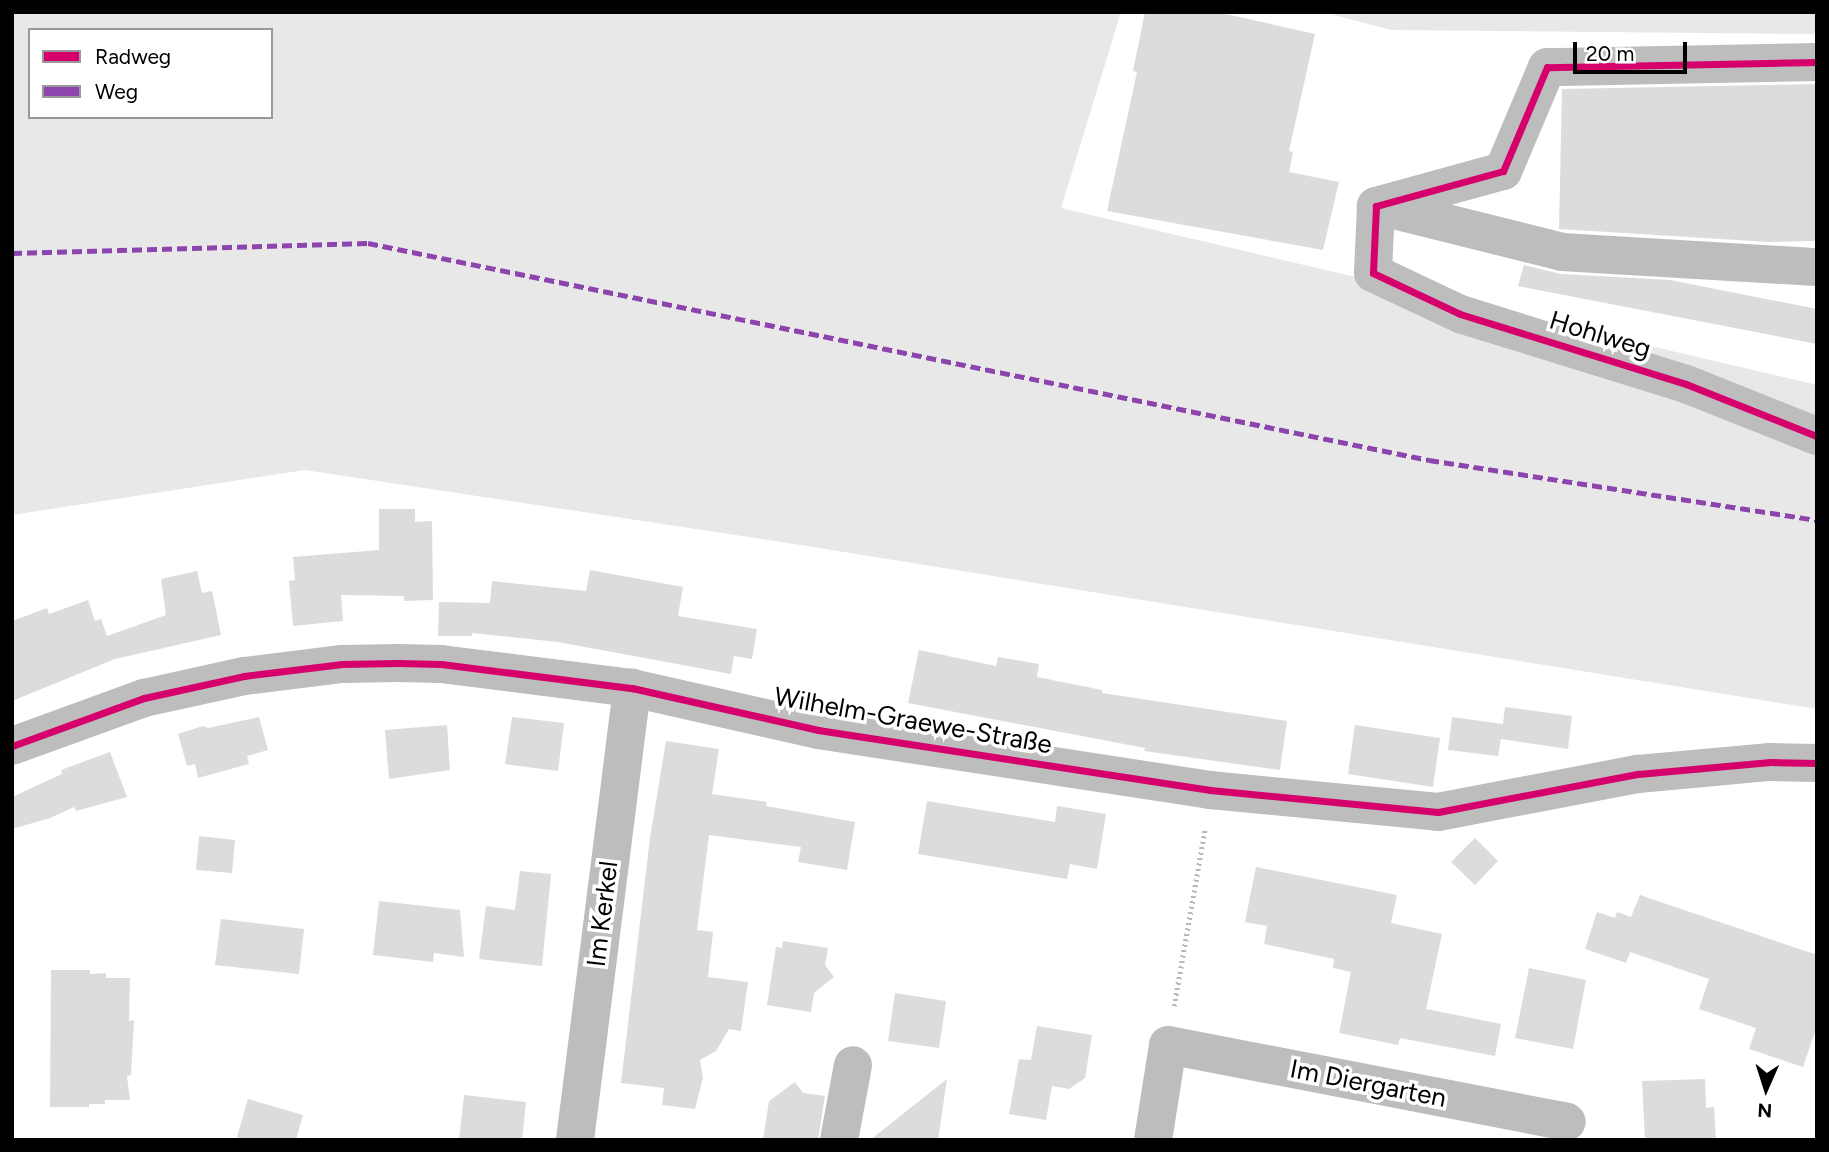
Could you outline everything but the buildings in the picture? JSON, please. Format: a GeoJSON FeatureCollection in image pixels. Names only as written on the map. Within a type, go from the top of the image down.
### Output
{"type":"FeatureCollection","features":[{"type":"Feature","properties":{"kind":"street"},"geometry":{"type":"LineString","coordinates":[[1376,206],[1503,171],[1547,67],[1817,62]]}},
{"type":"Feature","properties":{"kind":"street"},"geometry":{"type":"LineString","coordinates":[[1376,206],[1562,252],[1817,267]]}},
{"type":"Feature","properties":{"kind":"street","name":"Hohlweg"},"geometry":{"type":"LineString","coordinates":[[1376,206],[1373,272],[1460,314],[1686,383],[1817,436]]}},
{"type":"Feature","properties":{"kind":"street","name":"Wilhelm-Graewe-Straße"},"geometry":{"type":"LineString","coordinates":[[12,746],[144,698],[244,676],[342,664],[441,664],[632,688],[818,730],[1210,790],[1438,812],[1638,774],[1770,762],[1817,763]]}},
{"type":"Feature","properties":{"kind":"street","name":"Im Kerkel"},"geometry":{"type":"LineString","coordinates":[[575,1140],[632,688]]}},
{"type":"Feature","properties":{"kind":"street"},"geometry":{"type":"LineString","coordinates":[[1153,1140],[1168,1045]]}},
{"type":"Feature","properties":{"kind":"street","name":"Im Diergarten"},"geometry":{"type":"LineString","coordinates":[[1168,1045],[1567,1122]]}},
{"type":"Feature","properties":{"kind":"street"},"geometry":{"type":"LineString","coordinates":[[839,1140],[853,1065]]}},
{"type":"Feature","properties":{"kind":"path"},"geometry":{"type":"LineString","coordinates":[[1168,1045],[1210,790]]}},
{"type":"Feature","properties":{"kind":"shaded area"},"geometry":{"type":"Polygon","coordinates":[[[12,12],[1121,12],[1061,208],[1817,385],[1817,709],[788,543],[305,470],[12,515],[12,12]]]}},
{"type":"Feature","properties":{"kind":"shaded area"},"geometry":{"type":"Polygon","coordinates":[[[1323,12],[1817,12],[1817,34],[1391,30],[1323,12]]]}},
{"type":"Feature","properties":{"kind":"marked path"},"geometry":{"type":"LineString","coordinates":[[12,253],[368,243],[1429,460],[1817,520]]}},
{"type":"Feature","properties":{"kind":"cycle path"},"geometry":{"type":"LineString","coordinates":[[1817,62],[1547,67],[1503,171],[1376,206],[1373,273],[1460,314],[1686,384],[1817,436]]}},
{"type":"Feature","properties":{"kind":"cycle path"},"geometry":{"type":"LineString","coordinates":[[12,746],[144,698],[244,676],[342,664],[398,663],[441,664],[632,688],[818,730],[1210,790],[1438,812],[1638,774],[1770,762],[1817,763]]}}]}
